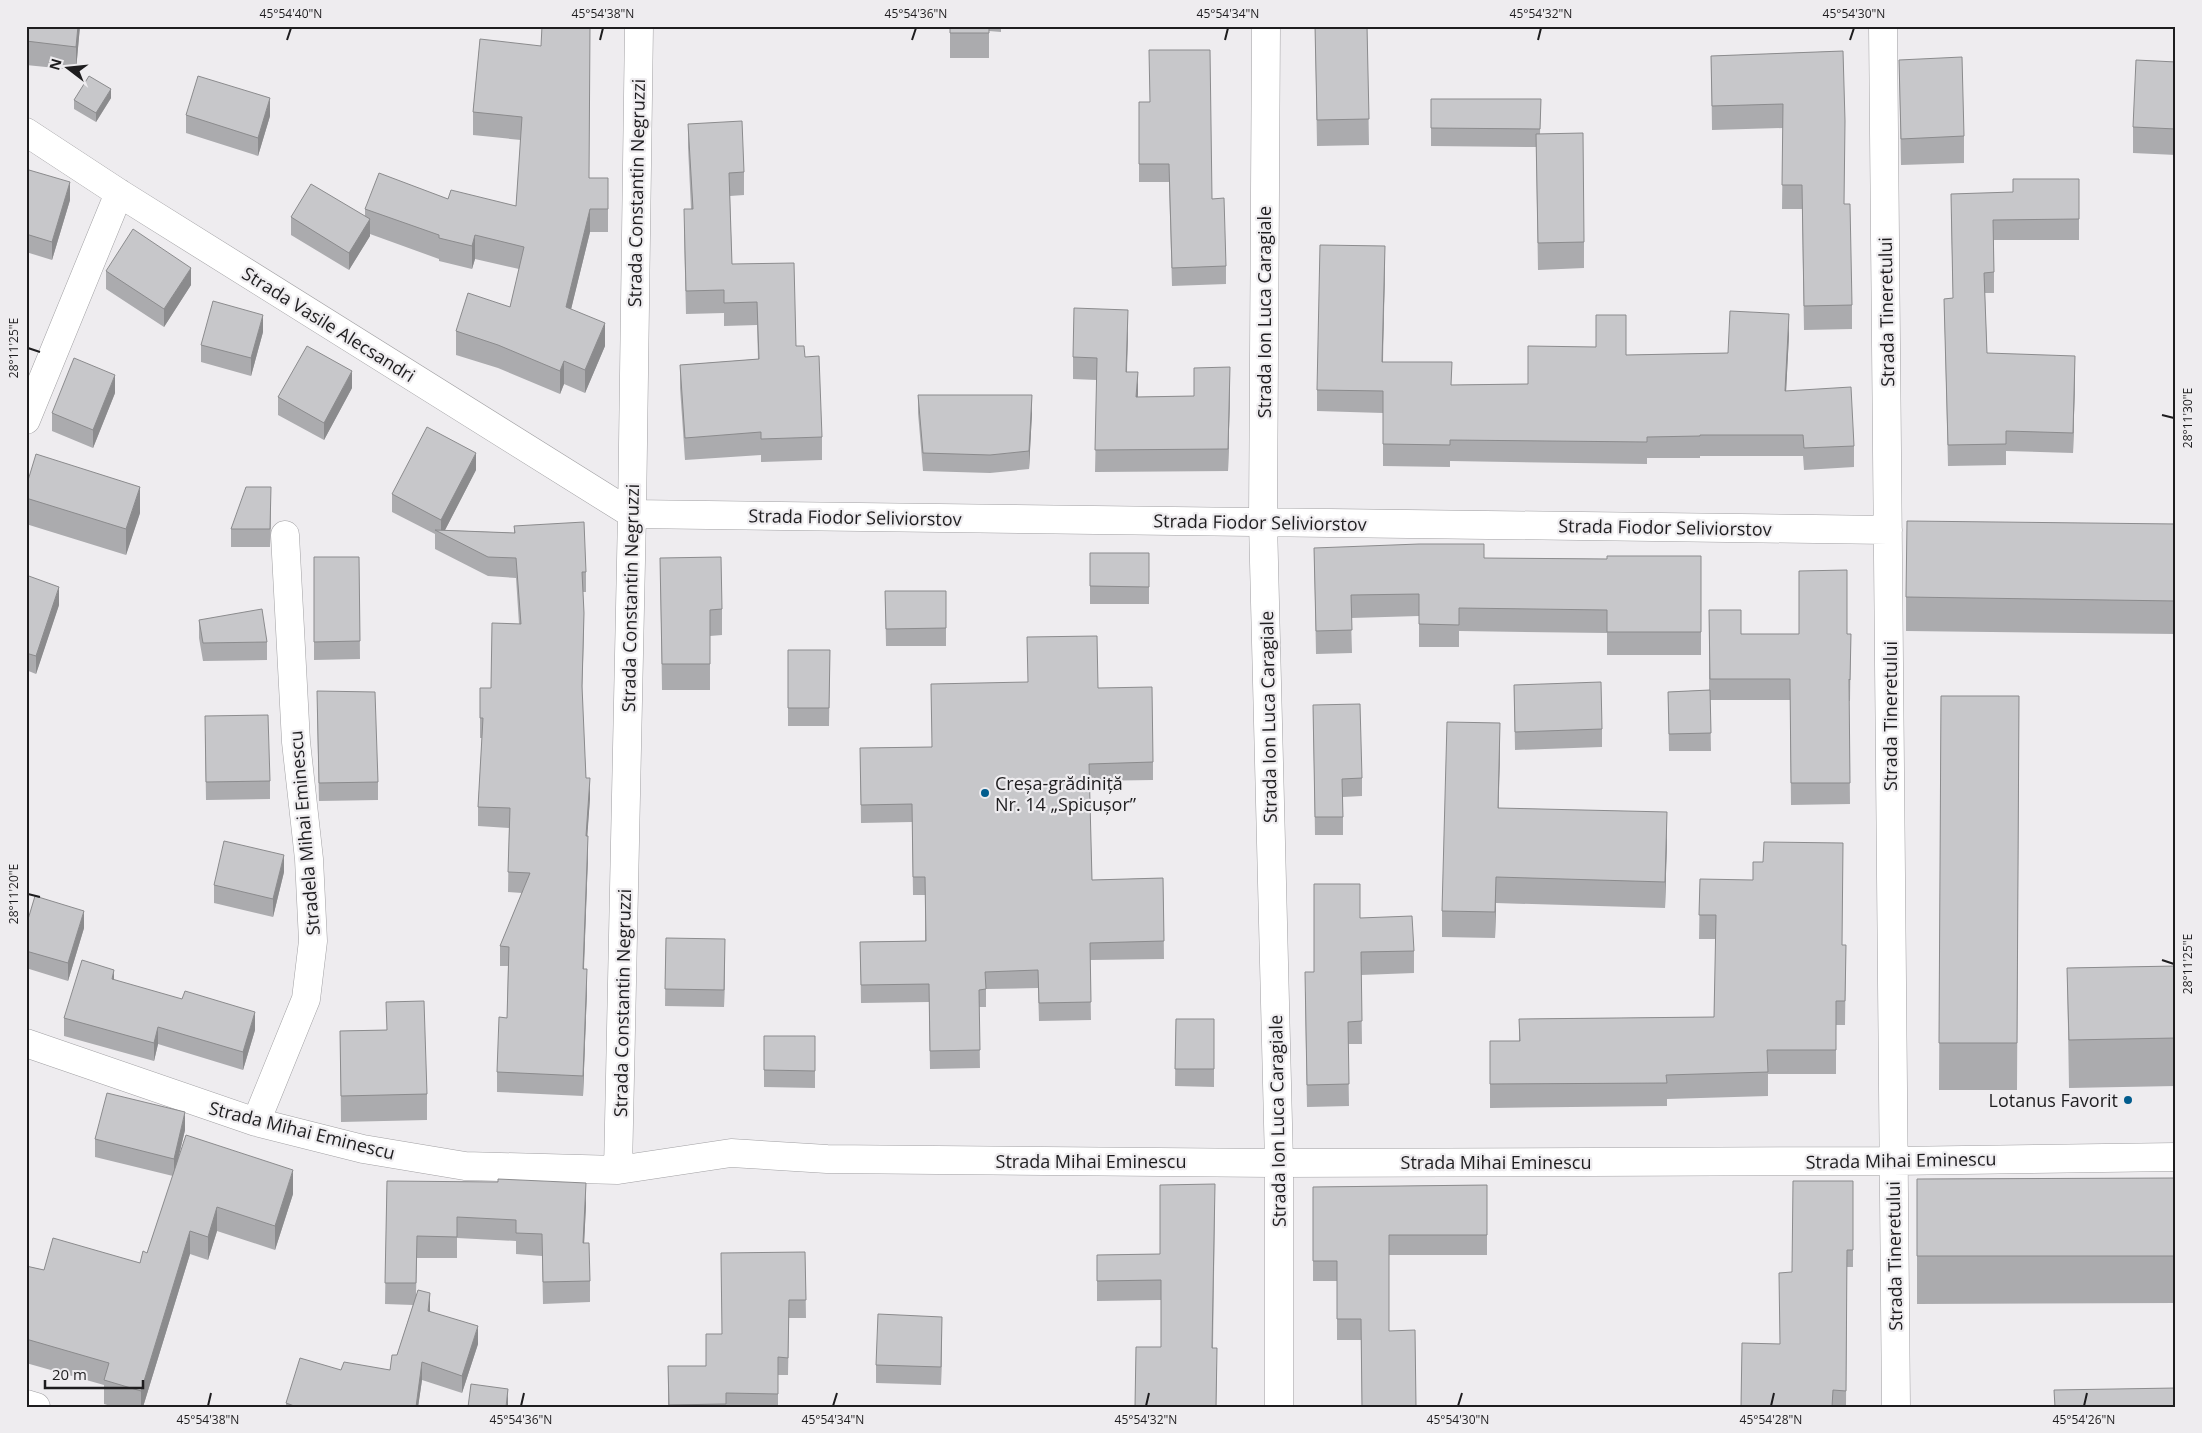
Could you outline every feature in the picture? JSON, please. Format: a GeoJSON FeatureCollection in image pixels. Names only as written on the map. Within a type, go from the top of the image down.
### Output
{"type":"FeatureCollection","features":[{"type":"Feature","properties":{"kind":"street","name":"Strada Constantin Negruzzi"},"geometry":{"type":"LineString","coordinates":[[618,1170],[632,514],[639,26]]}},
{"type":"Feature","properties":{"kind":"street","name":"Strada Ion Luca Caragiale"},"geometry":{"type":"LineString","coordinates":[[1266,26],[1263,522],[1279,1162],[1279,1407]]}},
{"type":"Feature","properties":{"kind":"street","name":"Strada Tineretului"},"geometry":{"type":"LineString","coordinates":[[1883,26],[1896,1406]]}},
{"type":"Feature","properties":{"kind":"street","name":"Strada Vasile Alecsandri"},"geometry":{"type":"LineString","coordinates":[[26,132],[119,193],[632,514]]}},
{"type":"Feature","properties":{"kind":"street"},"geometry":{"type":"LineString","coordinates":[[26,420],[119,193]]}},
{"type":"Feature","properties":{"kind":"street","name":"Strada Fiodor Seliviorstov"},"geometry":{"type":"LineString","coordinates":[[632,514],[1888,530]]}},
{"type":"Feature","properties":{"kind":"street","name":"Stradela Mihai Eminescu"},"geometry":{"type":"LineString","coordinates":[[256,1122],[306,1000],[313,941],[309,859],[296,742],[285,535]]}},
{"type":"Feature","properties":{"kind":"street","name":"Strada Mihai Eminescu"},"geometry":{"type":"LineString","coordinates":[[26,1043],[256,1122],[363,1149],[465,1166],[618,1170],[731,1153],[827,1159],[1279,1162],[1893,1161],[2176,1157]]}},
{"type":"Feature","properties":{"kind":"street"},"geometry":{"type":"LineString","coordinates":[[26,1404],[36,1407]]}},
{"type":"Feature","properties":{"kind":"building"},"geometry":{"type":"Polygon","coordinates":[[[26,26],[78,26],[76,47],[26,41],[26,26]]]}},
{"type":"Feature","properties":{"kind":"building"},"geometry":{"type":"Polygon","coordinates":[[[542,26],[590,26],[589,178],[608,178],[608,209],[590,209],[566,307],[605,323],[585,370],[564,361],[560,371],[498,345],[456,331],[468,293],[510,307],[524,247],[475,235],[472,246],[439,238],[439,235],[365,209],[379,173],[448,199],[451,190],[516,206],[522,117],[473,112],[480,39],[541,46],[542,26]]]}},
{"type":"Feature","properties":{"kind":"building"},"geometry":{"type":"Polygon","coordinates":[[[950,26],[989,26],[989,33],[950,33],[950,26]]]}},
{"type":"Feature","properties":{"kind":"building"},"geometry":{"type":"Polygon","coordinates":[[[1315,26],[1367,26],[1369,119],[1317,120],[1315,26]]]}},
{"type":"Feature","properties":{"kind":"building"},"geometry":{"type":"Polygon","coordinates":[[[1149,50],[1210,50],[1212,199],[1224,198],[1226,266],[1172,268],[1169,164],[1139,164],[1139,102],[1150,102],[1149,50]]]}},
{"type":"Feature","properties":{"kind":"building"},"geometry":{"type":"Polygon","coordinates":[[[1843,51],[1845,121],[1844,204],[1850,204],[1852,305],[1804,306],[1802,185],[1782,185],[1783,104],[1712,106],[1711,56],[1843,51]]]}},
{"type":"Feature","properties":{"kind":"building"},"geometry":{"type":"Polygon","coordinates":[[[1962,57],[1964,136],[1901,139],[1899,60],[1962,57]]]}},
{"type":"Feature","properties":{"kind":"building"},"geometry":{"type":"Polygon","coordinates":[[[2136,60],[2176,62],[2176,129],[2133,127],[2136,60]]]}},
{"type":"Feature","properties":{"kind":"building"},"geometry":{"type":"Polygon","coordinates":[[[89,76],[111,89],[96,113],[74,100],[89,76]]]}},
{"type":"Feature","properties":{"kind":"building"},"geometry":{"type":"Polygon","coordinates":[[[198,76],[270,98],[258,138],[186,115],[198,76]]]}},
{"type":"Feature","properties":{"kind":"building"},"geometry":{"type":"Polygon","coordinates":[[[1431,99],[1541,99],[1540,129],[1431,128],[1431,99]]]}},
{"type":"Feature","properties":{"kind":"building"},"geometry":{"type":"Polygon","coordinates":[[[742,121],[744,172],[729,173],[732,264],[794,263],[796,346],[804,346],[805,357],[819,356],[822,437],[761,439],[761,432],[685,438],[680,365],[759,359],[757,302],[724,303],[724,290],[686,291],[684,209],[693,209],[688,124],[742,121]]]}},
{"type":"Feature","properties":{"kind":"building"},"geometry":{"type":"Polygon","coordinates":[[[1583,133],[1584,242],[1538,243],[1536,134],[1583,133]]]}},
{"type":"Feature","properties":{"kind":"building"},"geometry":{"type":"Polygon","coordinates":[[[29,170],[70,182],[52,242],[26,234],[26,180],[29,170]]]}},
{"type":"Feature","properties":{"kind":"building"},"geometry":{"type":"Polygon","coordinates":[[[2013,179],[2079,179],[2079,219],[1993,220],[1994,272],[1984,273],[1987,353],[2075,356],[2073,433],[2006,431],[2006,444],[1948,445],[1944,299],[1953,298],[1951,194],[2013,192],[2013,179]]]}},
{"type":"Feature","properties":{"kind":"building"},"geometry":{"type":"Polygon","coordinates":[[[311,184],[370,219],[349,253],[291,217],[311,184]]]}},
{"type":"Feature","properties":{"kind":"building"},"geometry":{"type":"Polygon","coordinates":[[[133,229],[191,268],[164,309],[106,271],[133,229]]]}},
{"type":"Feature","properties":{"kind":"building"},"geometry":{"type":"Polygon","coordinates":[[[1320,245],[1385,246],[1382,362],[1452,362],[1451,385],[1528,384],[1528,346],[1596,347],[1596,315],[1626,315],[1626,355],[1728,353],[1730,311],[1789,314],[1785,391],[1851,387],[1854,446],[1804,448],[1803,435],[1647,437],[1647,442],[1450,440],[1450,445],[1383,444],[1383,391],[1317,390],[1320,245]]]}},
{"type":"Feature","properties":{"kind":"building"},"geometry":{"type":"Polygon","coordinates":[[[213,301],[263,315],[251,358],[201,345],[213,301]]]}},
{"type":"Feature","properties":{"kind":"building"},"geometry":{"type":"Polygon","coordinates":[[[1074,308],[1128,310],[1126,372],[1138,372],[1136,397],[1194,396],[1194,368],[1230,367],[1228,449],[1095,450],[1097,358],[1073,357],[1074,308]]]}},
{"type":"Feature","properties":{"kind":"building"},"geometry":{"type":"Polygon","coordinates":[[[307,346],[352,371],[324,423],[278,397],[307,346]]]}},
{"type":"Feature","properties":{"kind":"building"},"geometry":{"type":"Polygon","coordinates":[[[74,358],[115,375],[93,430],[52,413],[74,358]]]}},
{"type":"Feature","properties":{"kind":"building"},"geometry":{"type":"Polygon","coordinates":[[[918,395],[1032,395],[1029,451],[990,455],[923,453],[918,395]]]}},
{"type":"Feature","properties":{"kind":"building"},"geometry":{"type":"Polygon","coordinates":[[[427,427],[476,453],[441,520],[392,494],[427,427]]]}},
{"type":"Feature","properties":{"kind":"building"},"geometry":{"type":"Polygon","coordinates":[[[36,454],[140,487],[126,529],[26,498],[26,487],[36,454]]]}},
{"type":"Feature","properties":{"kind":"building"},"geometry":{"type":"Polygon","coordinates":[[[246,487],[271,487],[270,529],[231,529],[246,487]]]}},
{"type":"Feature","properties":{"kind":"building"},"geometry":{"type":"Polygon","coordinates":[[[1907,521],[2176,524],[2176,601],[1906,597],[1907,521]]]}},
{"type":"Feature","properties":{"kind":"building"},"geometry":{"type":"Polygon","coordinates":[[[584,522],[586,572],[582,572],[584,613],[582,686],[586,778],[590,778],[586,836],[588,836],[583,969],[587,969],[583,1076],[497,1072],[499,1017],[507,1018],[509,947],[500,946],[530,873],[508,872],[510,808],[478,807],[483,718],[480,718],[480,688],[491,688],[492,623],[521,624],[516,558],[488,557],[435,530],[515,533],[514,526],[584,522]]]}},
{"type":"Feature","properties":{"kind":"building"},"geometry":{"type":"Polygon","coordinates":[[[1419,544],[1484,544],[1484,558],[1607,559],[1607,556],[1701,556],[1701,632],[1607,632],[1607,610],[1459,608],[1459,625],[1419,624],[1419,594],[1351,595],[1352,630],[1316,631],[1314,548],[1419,544]]]}},
{"type":"Feature","properties":{"kind":"building"},"geometry":{"type":"Polygon","coordinates":[[[1090,553],[1149,553],[1149,587],[1090,586],[1090,553]]]}},
{"type":"Feature","properties":{"kind":"building"},"geometry":{"type":"Polygon","coordinates":[[[314,557],[359,557],[360,641],[314,642],[314,557]]]}},
{"type":"Feature","properties":{"kind":"building"},"geometry":{"type":"Polygon","coordinates":[[[721,557],[722,609],[710,610],[710,664],[662,664],[660,558],[721,557]]]}},
{"type":"Feature","properties":{"kind":"building"},"geometry":{"type":"Polygon","coordinates":[[[1847,570],[1847,634],[1851,634],[1849,679],[1850,783],[1791,783],[1790,679],[1710,679],[1709,610],[1741,610],[1741,634],[1799,634],[1799,571],[1847,570]]]}},
{"type":"Feature","properties":{"kind":"building"},"geometry":{"type":"Polygon","coordinates":[[[26,575],[59,587],[36,656],[26,653],[26,575]]]}},
{"type":"Feature","properties":{"kind":"building"},"geometry":{"type":"Polygon","coordinates":[[[885,591],[946,591],[946,628],[886,629],[885,591]]]}},
{"type":"Feature","properties":{"kind":"building"},"geometry":{"type":"Polygon","coordinates":[[[262,609],[267,642],[203,643],[199,620],[262,609]]]}},
{"type":"Feature","properties":{"kind":"building"},"geometry":{"type":"Polygon","coordinates":[[[1097,636],[1098,688],[1152,687],[1153,762],[1089,764],[1092,880],[1163,878],[1164,941],[1090,943],[1091,1002],[1039,1003],[1038,970],[985,972],[986,989],[979,990],[980,1050],[930,1051],[929,984],[861,985],[860,942],[926,941],[925,877],[913,877],[912,804],[861,805],[860,748],[932,747],[931,684],[1028,682],[1027,637],[1097,636]]]}},
{"type":"Feature","properties":{"kind":"building"},"geometry":{"type":"Polygon","coordinates":[[[788,650],[830,650],[829,708],[788,708],[788,650]]]}},
{"type":"Feature","properties":{"kind":"building"},"geometry":{"type":"Polygon","coordinates":[[[1601,682],[1602,729],[1515,732],[1514,685],[1601,682]]]}},
{"type":"Feature","properties":{"kind":"building"},"geometry":{"type":"Polygon","coordinates":[[[1710,690],[1711,733],[1669,734],[1668,692],[1710,690]]]}},
{"type":"Feature","properties":{"kind":"building"},"geometry":{"type":"Polygon","coordinates":[[[317,691],[375,692],[378,782],[319,783],[317,691]]]}},
{"type":"Feature","properties":{"kind":"building"},"geometry":{"type":"Polygon","coordinates":[[[1941,696],[2019,696],[2017,1043],[1939,1043],[1941,696]]]}},
{"type":"Feature","properties":{"kind":"building"},"geometry":{"type":"Polygon","coordinates":[[[1360,704],[1362,778],[1342,779],[1343,817],[1315,817],[1313,705],[1360,704]]]}},
{"type":"Feature","properties":{"kind":"building"},"geometry":{"type":"Polygon","coordinates":[[[268,715],[270,781],[206,782],[205,716],[268,715]]]}},
{"type":"Feature","properties":{"kind":"building"},"geometry":{"type":"Polygon","coordinates":[[[1447,722],[1500,723],[1498,808],[1667,812],[1665,882],[1496,877],[1495,912],[1442,911],[1447,722]]]}},
{"type":"Feature","properties":{"kind":"building"},"geometry":{"type":"Polygon","coordinates":[[[224,841],[284,855],[273,899],[214,885],[224,841]]]}},
{"type":"Feature","properties":{"kind":"building"},"geometry":{"type":"Polygon","coordinates":[[[1764,842],[1843,843],[1842,945],[1846,945],[1845,1001],[1836,1001],[1836,1050],[1767,1050],[1768,1072],[1666,1075],[1667,1083],[1490,1084],[1490,1041],[1520,1041],[1519,1019],[1714,1017],[1716,915],[1699,915],[1700,879],[1753,880],[1753,862],[1763,862],[1764,842]]]}},
{"type":"Feature","properties":{"kind":"building"},"geometry":{"type":"Polygon","coordinates":[[[1314,884],[1360,884],[1360,918],[1412,916],[1414,951],[1361,952],[1362,1021],[1348,1022],[1349,1084],[1307,1085],[1305,972],[1314,972],[1314,884]]]}},
{"type":"Feature","properties":{"kind":"building"},"geometry":{"type":"Polygon","coordinates":[[[35,896],[84,911],[68,963],[26,951],[26,926],[35,896]]]}},
{"type":"Feature","properties":{"kind":"building"},"geometry":{"type":"Polygon","coordinates":[[[666,938],[725,939],[724,990],[665,989],[666,938]]]}},
{"type":"Feature","properties":{"kind":"building"},"geometry":{"type":"Polygon","coordinates":[[[82,960],[114,970],[112,979],[182,999],[185,991],[255,1012],[243,1052],[158,1027],[154,1043],[64,1018],[82,960]]]}},
{"type":"Feature","properties":{"kind":"building"},"geometry":{"type":"Polygon","coordinates":[[[2176,966],[2176,1038],[2069,1040],[2067,968],[2176,966]]]}},
{"type":"Feature","properties":{"kind":"building"},"geometry":{"type":"Polygon","coordinates":[[[424,1001],[427,1094],[341,1096],[340,1031],[387,1030],[386,1002],[424,1001]]]}},
{"type":"Feature","properties":{"kind":"building"},"geometry":{"type":"Polygon","coordinates":[[[1176,1019],[1214,1019],[1214,1069],[1175,1069],[1176,1019]]]}},
{"type":"Feature","properties":{"kind":"building"},"geometry":{"type":"Polygon","coordinates":[[[764,1036],[815,1036],[815,1071],[764,1070],[764,1036]]]}},
{"type":"Feature","properties":{"kind":"building"},"geometry":{"type":"Polygon","coordinates":[[[107,1093],[185,1112],[174,1159],[95,1139],[107,1093]]]}},
{"type":"Feature","properties":{"kind":"building"},"geometry":{"type":"Polygon","coordinates":[[[186,1135],[293,1170],[275,1226],[217,1207],[208,1237],[190,1231],[141,1391],[104,1380],[109,1363],[26,1339],[28,1325],[26,1324],[26,1266],[44,1270],[53,1238],[140,1263],[143,1251],[147,1253],[186,1135]]]}},
{"type":"Feature","properties":{"kind":"building"},"geometry":{"type":"Polygon","coordinates":[[[2176,1178],[2176,1256],[1917,1256],[1917,1179],[2176,1178]]]}},
{"type":"Feature","properties":{"kind":"building"},"geometry":{"type":"Polygon","coordinates":[[[498,1179],[586,1183],[583,1243],[589,1243],[590,1281],[543,1282],[542,1234],[516,1233],[516,1220],[457,1217],[457,1237],[417,1236],[416,1283],[385,1283],[387,1181],[498,1182],[498,1179]]]}},
{"type":"Feature","properties":{"kind":"building"},"geometry":{"type":"Polygon","coordinates":[[[1793,1181],[1853,1181],[1853,1250],[1847,1250],[1846,1391],[1833,1390],[1832,1407],[1741,1407],[1742,1343],[1780,1344],[1779,1273],[1792,1272],[1793,1181]]]}},
{"type":"Feature","properties":{"kind":"building"},"geometry":{"type":"Polygon","coordinates":[[[1215,1184],[1212,1348],[1217,1348],[1216,1407],[1135,1407],[1136,1347],[1161,1347],[1161,1280],[1097,1281],[1097,1255],[1160,1254],[1160,1185],[1215,1184]]]}},
{"type":"Feature","properties":{"kind":"building"},"geometry":{"type":"Polygon","coordinates":[[[1487,1185],[1487,1235],[1389,1235],[1389,1331],[1415,1330],[1416,1407],[1362,1407],[1361,1319],[1337,1319],[1337,1261],[1313,1261],[1313,1187],[1487,1185]]]}},
{"type":"Feature","properties":{"kind":"building"},"geometry":{"type":"Polygon","coordinates":[[[805,1252],[806,1300],[789,1300],[788,1358],[778,1357],[778,1394],[726,1393],[726,1404],[669,1405],[668,1366],[706,1366],[706,1334],[722,1334],[721,1253],[805,1252]]]}},
{"type":"Feature","properties":{"kind":"building"},"geometry":{"type":"Polygon","coordinates":[[[418,1290],[430,1293],[428,1311],[478,1326],[462,1376],[422,1362],[416,1407],[297,1407],[286,1403],[300,1358],[341,1370],[344,1362],[390,1370],[392,1355],[397,1355],[418,1290]]]}},
{"type":"Feature","properties":{"kind":"building"},"geometry":{"type":"Polygon","coordinates":[[[878,1314],[942,1317],[941,1367],[876,1365],[878,1314]]]}},
{"type":"Feature","properties":{"kind":"building"},"geometry":{"type":"Polygon","coordinates":[[[471,1384],[508,1389],[506,1407],[468,1407],[471,1384]]]}},
{"type":"Feature","properties":{"kind":"building"},"geometry":{"type":"Polygon","coordinates":[[[2176,1388],[2176,1407],[2055,1407],[2054,1390],[2176,1388]]]}},
{"type":"Feature","properties":{"kind":"place","name":"Creșa-grădiniță Nr. 14 „Spicușor”"},"geometry":{"type":"Point","coordinates":[985,793]}},
{"type":"Feature","properties":{"kind":"place","name":"Lotanus Favorit"},"geometry":{"type":"Point","coordinates":[2128,1100]}}]}
